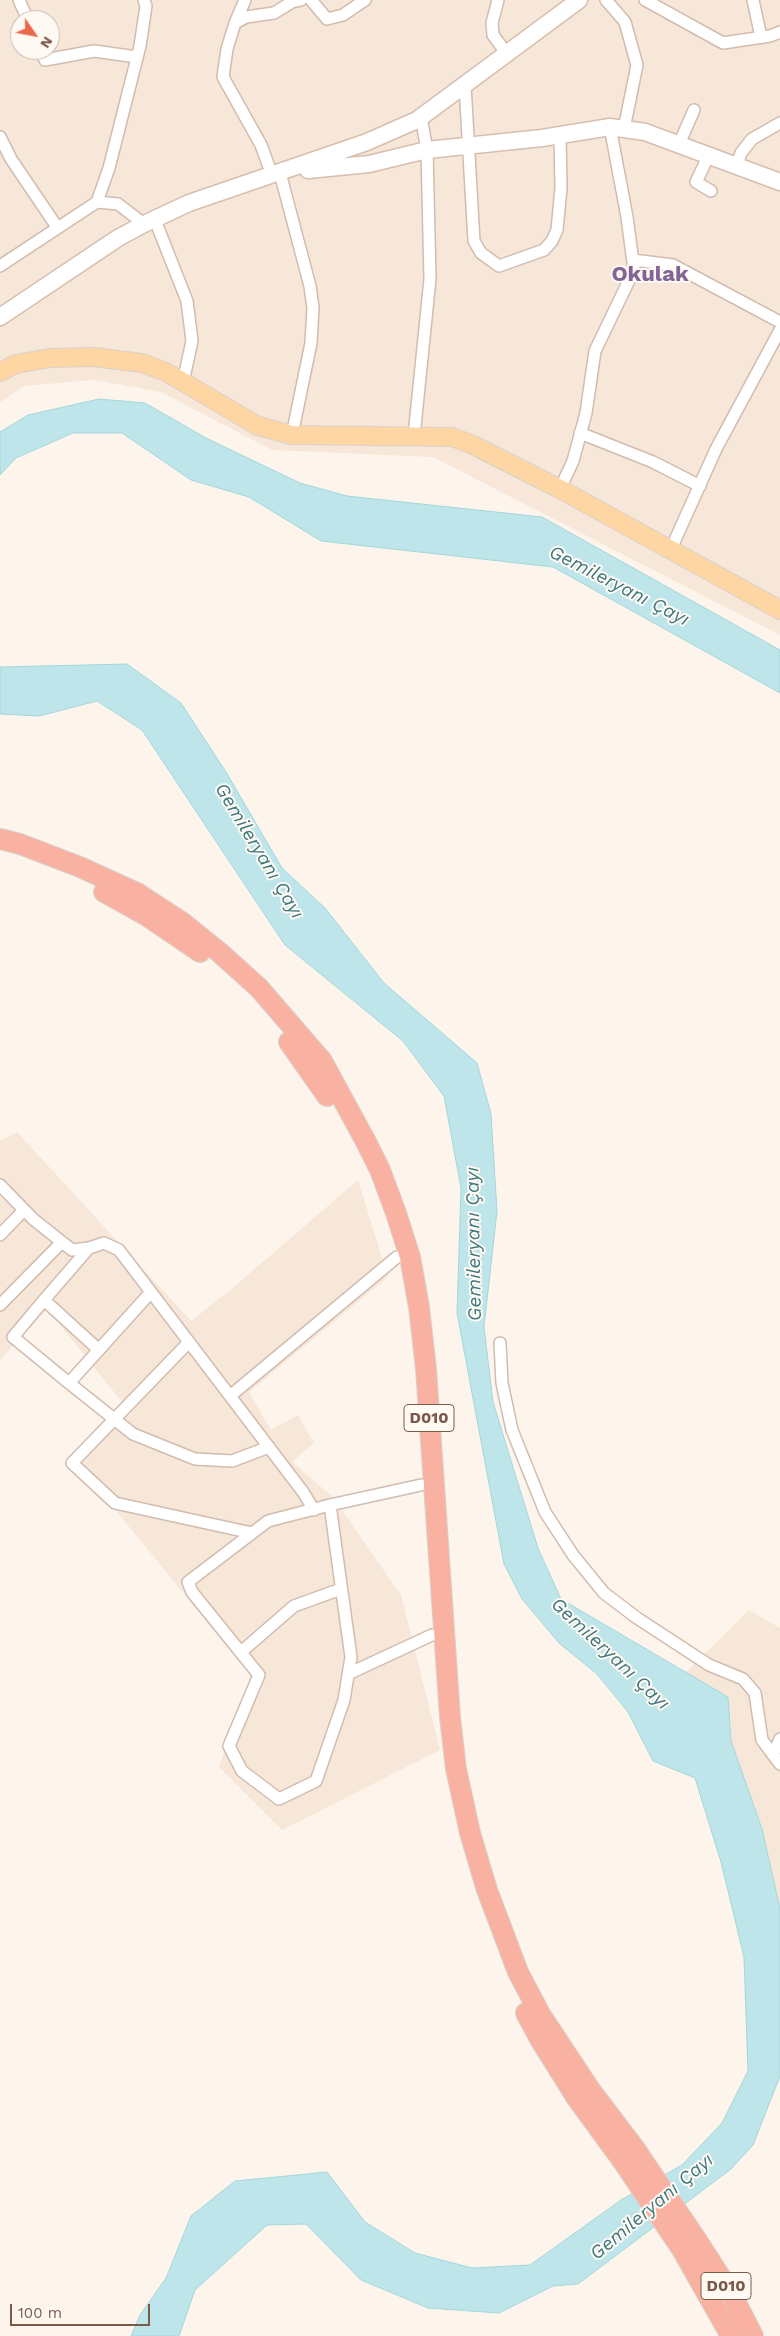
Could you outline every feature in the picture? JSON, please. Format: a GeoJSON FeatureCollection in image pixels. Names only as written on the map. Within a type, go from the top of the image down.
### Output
{"type":"FeatureCollection","features":[{"type":"Feature","properties":{"kind":"highway","name":"D010"},"geometry":{"type":"LineString","coordinates":[[0,839],[20,844],[80,867],[137,893],[184,923],[219,952],[259,988],[322,1061],[345,1100],[377,1163],[410,1257],[419,1307],[426,1369],[438,1562],[456,1769],[470,1833],[487,1890],[518,1972],[540,2014],[628,2154],[689,2245],[732,2295],[753,2336]]}},
{"type":"Feature","properties":{"kind":"highway","name":"D010"},"geometry":{"type":"LineString","coordinates":[[0,852],[21,857],[76,878],[120,900],[196,948],[242,988],[272,1021],[320,1084],[353,1142],[374,1188],[397,1257],[406,1300],[437,1709],[449,1797],[472,1879],[502,1963],[540,2041],[576,2098],[628,2154]]}},
{"type":"Feature","properties":{"kind":"highway","name":"D010"},"geometry":{"type":"LineString","coordinates":[[689,2245],[732,2336]]}},
{"type":"Feature","properties":{"kind":"main road"},"geometry":{"type":"LineString","coordinates":[[0,317],[118,238],[189,203],[367,142],[421,117],[579,0]]}},
{"type":"Feature","properties":{"kind":"main road"},"geometry":{"type":"LineString","coordinates":[[276,174],[369,164],[427,150],[617,128],[645,132],[709,154],[780,182]]}},
{"type":"Feature","properties":{"kind":"main road"},"geometry":{"type":"LineString","coordinates":[[0,372],[16,364],[50,358],[94,357],[142,364],[166,372],[258,426],[292,435],[452,437],[473,445],[560,490],[780,610]]}},
{"type":"Feature","properties":{"kind":"street"},"geometry":{"type":"LineString","coordinates":[[97,202],[109,168],[137,57],[146,6],[144,0]]}},
{"type":"Feature","properties":{"kind":"street"},"geometry":{"type":"LineString","coordinates":[[245,0],[227,49],[223,77],[276,174],[310,286],[313,308],[311,343],[292,435]]}},
{"type":"Feature","properties":{"kind":"street"},"geometry":{"type":"LineString","coordinates":[[235,23],[246,17],[274,12],[292,2],[301,0]]}},
{"type":"Feature","properties":{"kind":"street"},"geometry":{"type":"LineString","coordinates":[[311,0],[327,19],[343,15],[365,0]]}},
{"type":"Feature","properties":{"kind":"street"},"geometry":{"type":"LineString","coordinates":[[498,0],[492,23],[493,35],[507,54]]}},
{"type":"Feature","properties":{"kind":"street"},"geometry":{"type":"LineString","coordinates":[[560,490],[573,460],[586,413],[595,350],[634,270],[617,128],[637,65],[625,22],[606,0]]}},
{"type":"Feature","properties":{"kind":"street"},"geometry":{"type":"LineString","coordinates":[[645,0],[723,43],[761,38],[780,32]]}},
{"type":"Feature","properties":{"kind":"street"},"geometry":{"type":"LineString","coordinates":[[753,0],[761,38]]}},
{"type":"Feature","properties":{"kind":"street"},"geometry":{"type":"LineString","coordinates":[[60,57],[94,51],[137,57]]}},
{"type":"Feature","properties":{"kind":"street"},"geometry":{"type":"LineString","coordinates":[[465,85],[474,241],[481,254],[499,266],[544,250],[552,241],[557,230],[561,188],[560,135]]}},
{"type":"Feature","properties":{"kind":"street"},"geometry":{"type":"LineString","coordinates":[[679,144],[694,110]]}},
{"type":"Feature","properties":{"kind":"street"},"geometry":{"type":"LineString","coordinates":[[414,436],[430,279],[427,150],[421,117]]}},
{"type":"Feature","properties":{"kind":"street"},"geometry":{"type":"LineString","coordinates":[[737,165],[741,154],[752,139],[780,123]]}},
{"type":"Feature","properties":{"kind":"street"},"geometry":{"type":"LineString","coordinates":[[0,137],[11,159],[56,227]]}},
{"type":"Feature","properties":{"kind":"street"},"geometry":{"type":"LineString","coordinates":[[709,154],[696,182],[711,191]]}},
{"type":"Feature","properties":{"kind":"street"},"geometry":{"type":"LineString","coordinates":[[0,266],[56,227],[97,202],[118,204],[150,222],[187,301],[192,341],[184,382]]}},
{"type":"Feature","properties":{"kind":"street"},"geometry":{"type":"LineString","coordinates":[[633,260],[673,265],[780,322]]}},
{"type":"Feature","properties":{"kind":"street"},"geometry":{"type":"LineString","coordinates":[[671,549],[716,449],[780,330]]}},
{"type":"Feature","properties":{"kind":"street"},"geometry":{"type":"LineString","coordinates":[[580,434],[653,462],[700,486]]}},
{"type":"Feature","properties":{"kind":"street"},"geometry":{"type":"LineString","coordinates":[[0,1185],[24,1210],[72,1250],[89,1248],[104,1242],[119,1250],[303,1492],[314,1510]]}},
{"type":"Feature","properties":{"kind":"street"},"geometry":{"type":"LineString","coordinates":[[0,1235],[24,1210]]}},
{"type":"Feature","properties":{"kind":"street"},"geometry":{"type":"LineString","coordinates":[[0,1305],[62,1242]]}},
{"type":"Feature","properties":{"kind":"street"},"geometry":{"type":"LineString","coordinates":[[89,1248],[13,1337],[132,1434],[195,1459],[232,1461],[269,1447]]}},
{"type":"Feature","properties":{"kind":"street"},"geometry":{"type":"LineString","coordinates":[[230,1396],[397,1257]]}},
{"type":"Feature","properties":{"kind":"street"},"geometry":{"type":"LineString","coordinates":[[70,1383],[151,1292]]}},
{"type":"Feature","properties":{"kind":"street"},"geometry":{"type":"LineString","coordinates":[[44,1300],[98,1350]]}},
{"type":"Feature","properties":{"kind":"street"},"geometry":{"type":"LineString","coordinates":[[189,1342],[72,1463],[115,1502],[252,1533]]}},
{"type":"Feature","properties":{"kind":"street"},"geometry":{"type":"LineString","coordinates":[[500,1343],[502,1383],[512,1430],[545,1512],[573,1555],[604,1593],[637,1618],[709,1665],[743,1680],[755,1693],[762,1740],[776,1760]]}},
{"type":"Feature","properties":{"kind":"street"},"geometry":{"type":"LineString","coordinates":[[330,1505],[350,1657],[344,1700],[316,1781],[279,1799],[242,1772],[229,1746],[259,1675],[192,1592],[188,1582],[268,1521],[330,1505],[421,1485]]}},
{"type":"Feature","properties":{"kind":"street"},"geometry":{"type":"LineString","coordinates":[[241,1652],[294,1606],[341,1589]]}},
{"type":"Feature","properties":{"kind":"street"},"geometry":{"type":"LineString","coordinates":[[348,1674],[432,1635]]}},
{"type":"Feature","properties":{"kind":"street"},"geometry":{"type":"LineString","coordinates":[[776,1760],[780,1739]]}},
{"type":"Feature","properties":{"kind":"shaded area"},"geometry":{"type":"Polygon","coordinates":[[[0,0],[780,0],[780,635],[433,457],[272,450],[161,392],[93,380],[24,386],[0,402],[0,0]]]}},
{"type":"Feature","properties":{"kind":"shaded area"},"geometry":{"type":"Polygon","coordinates":[[[17,1132],[191,1321],[229,1291],[358,1180],[388,1277],[249,1392],[271,1430],[298,1415],[314,1443],[292,1462],[332,1496],[401,1595],[440,1750],[282,1830],[219,1767],[251,1676],[77,1463],[131,1413],[47,1309],[0,1360],[0,1141],[17,1132]]]}},
{"type":"Feature","properties":{"kind":"shaded area"},"geometry":{"type":"Polygon","coordinates":[[[749,1610],[780,1628],[780,1909],[731,1741],[728,1697],[685,1673],[749,1610]]]}},
{"type":"Feature","properties":{"kind":"water","name":"Gemileryanı Çayı"},"geometry":{"type":"Polygon","coordinates":[[[99,399],[145,403],[206,438],[300,483],[347,496],[542,517],[780,650],[780,693],[553,567],[321,541],[249,497],[191,480],[122,433],[73,433],[16,458],[0,475],[0,432],[28,415],[99,399]]]}},
{"type":"Feature","properties":{"kind":"water","name":"Gemileryanı Çayı"},"geometry":{"type":"Polygon","coordinates":[[[127,664],[181,703],[226,772],[282,868],[325,908],[384,983],[477,1063],[491,1114],[497,1211],[484,1327],[493,1402],[538,1548],[561,1599],[728,1697],[731,1741],[762,1829],[780,1909],[780,2076],[753,2145],[731,2169],[578,2284],[553,2286],[499,2313],[428,2308],[361,2280],[306,2224],[267,2225],[195,2290],[179,2336],[131,2336],[140,2315],[166,2278],[191,2216],[235,2181],[327,2172],[365,2222],[415,2253],[472,2268],[530,2265],[621,2200],[682,2165],[722,2123],[748,2071],[744,1957],[721,1862],[695,1778],[653,1761],[628,1712],[597,1674],[559,1643],[522,1599],[504,1564],[457,1313],[461,1188],[444,1096],[403,1041],[285,945],[142,730],[97,701],[39,716],[0,714],[0,667],[127,664]]]}},
{"type":"Feature","properties":{"kind":"district","name":"Okulak"},"geometry":{"type":"Point","coordinates":[650,275]}}]}
